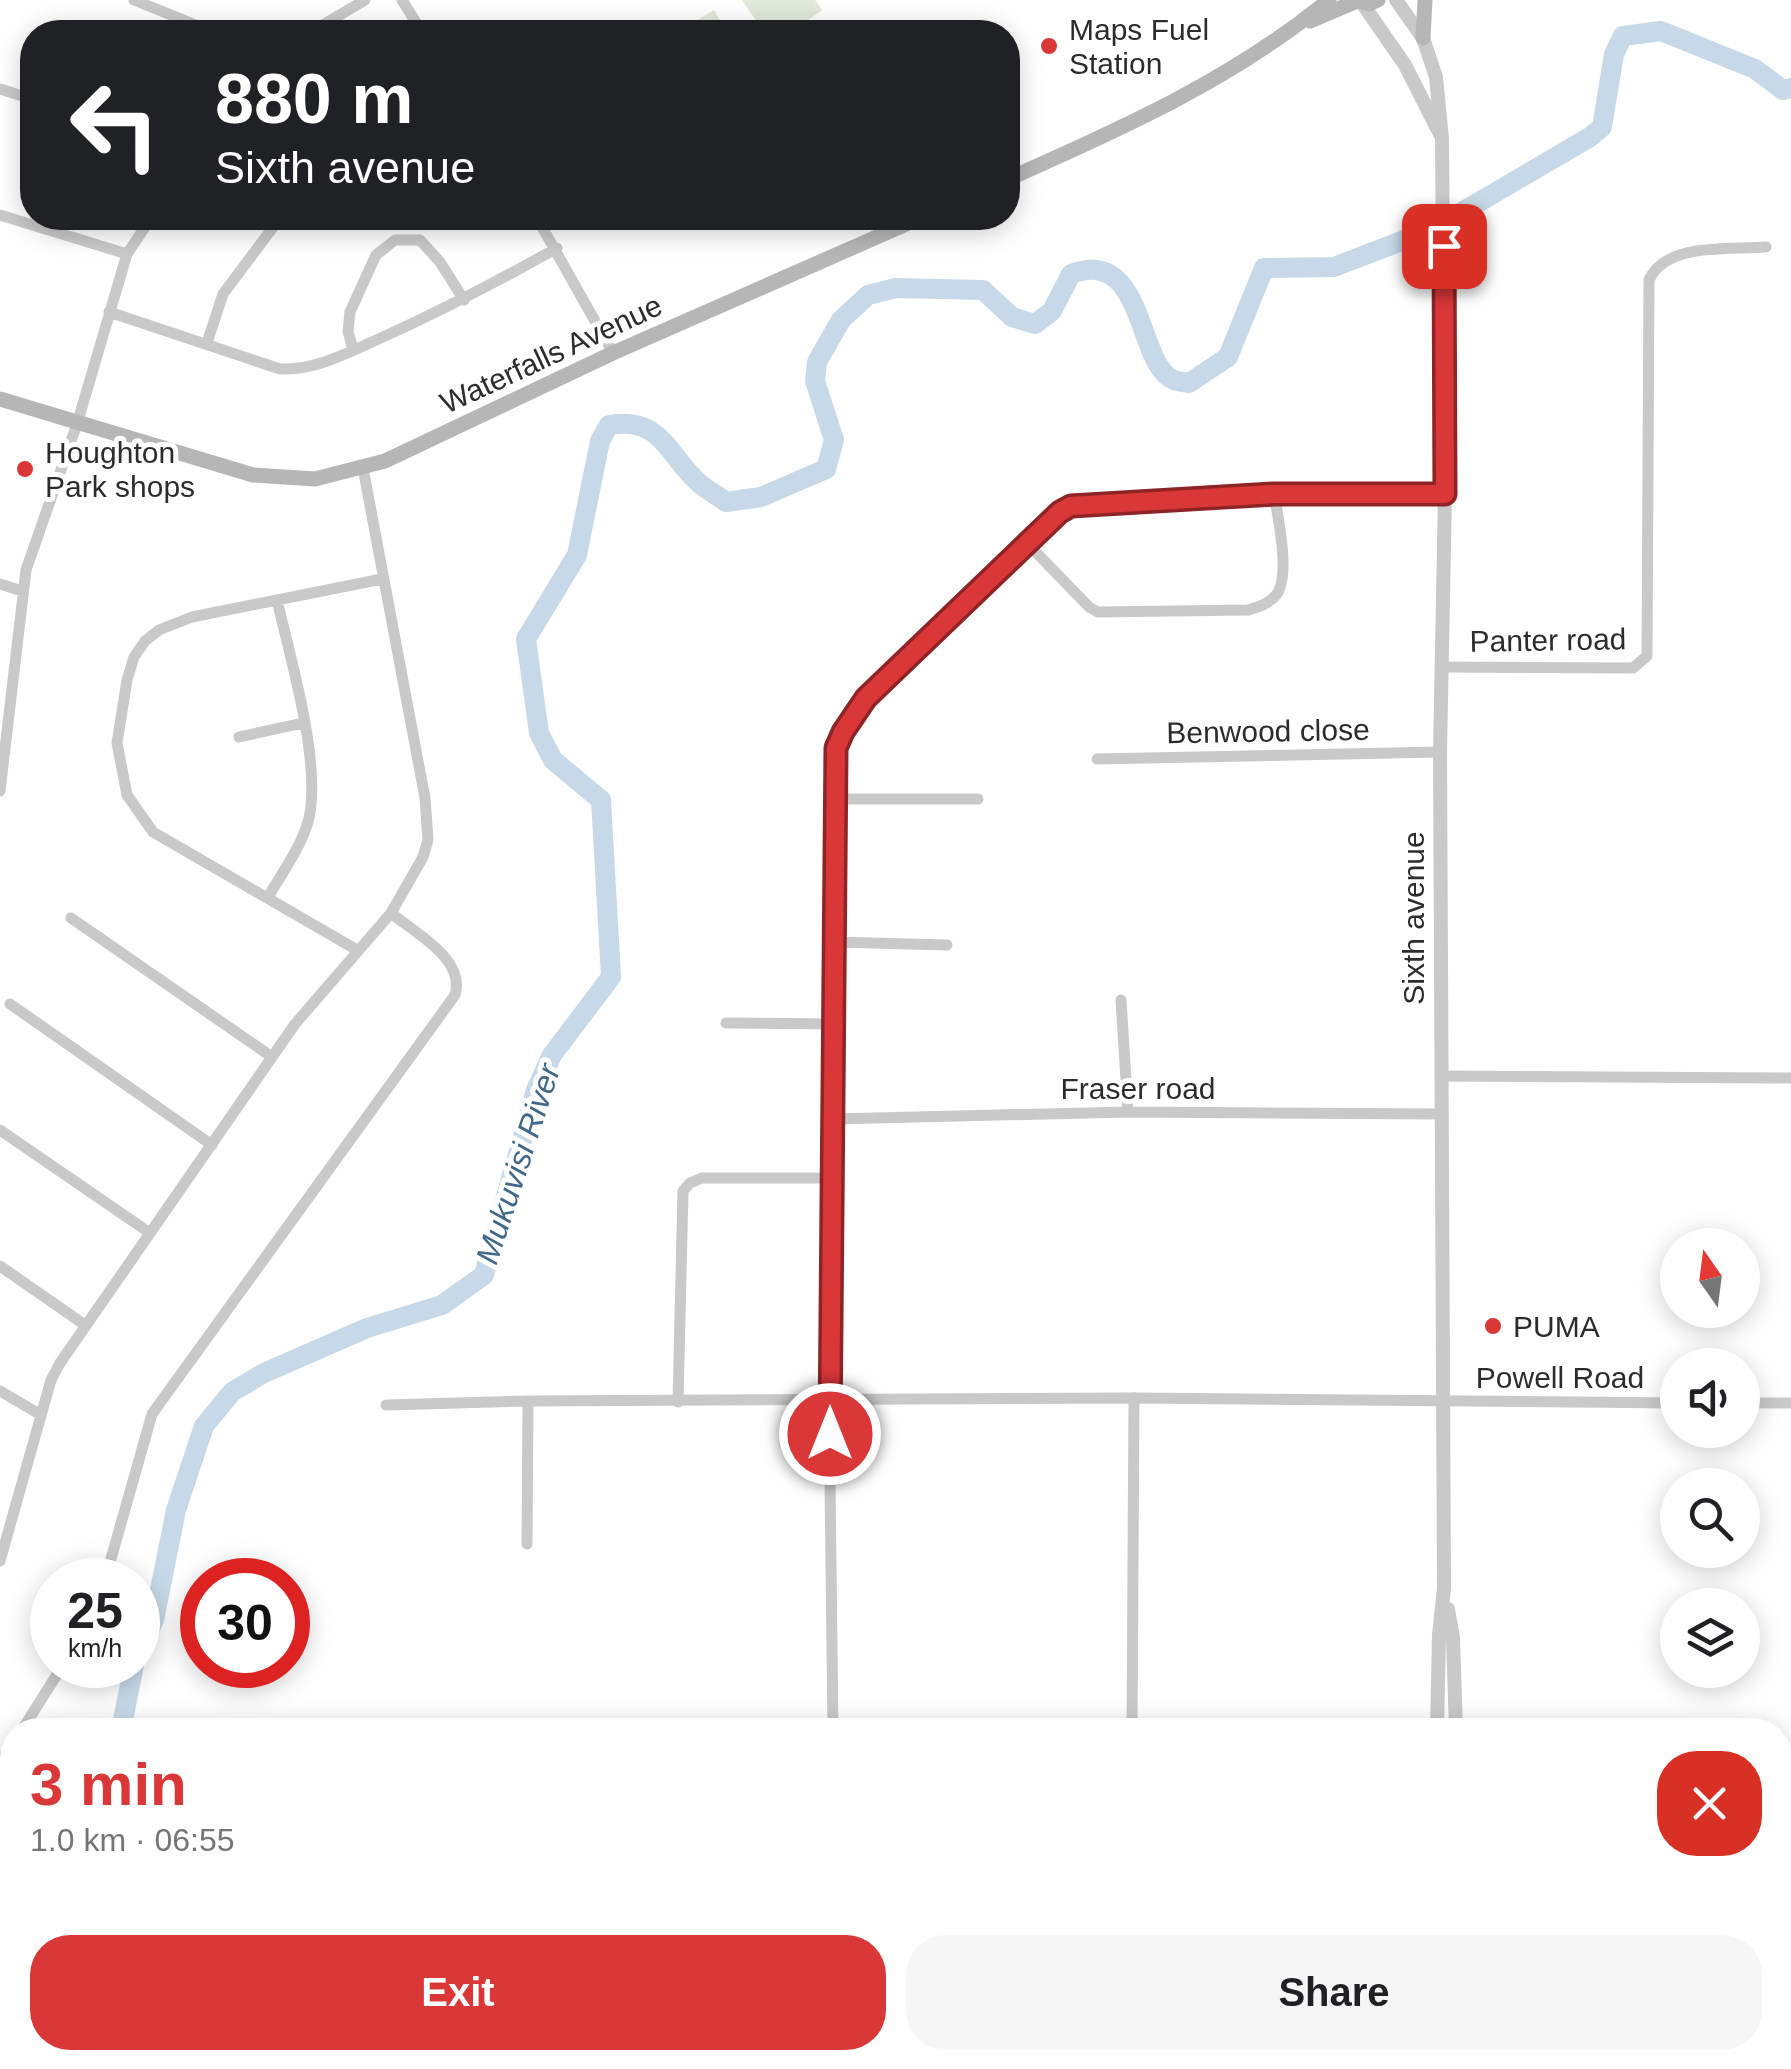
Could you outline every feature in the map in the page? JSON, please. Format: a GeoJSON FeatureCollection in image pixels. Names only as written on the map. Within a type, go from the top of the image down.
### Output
{"type":"FeatureCollection","features":[{"type":"Feature","properties":{"kind":"main road"},"geometry":{"type":"LineString","coordinates":[[1020,174],[1168,106],[1301,24],[1329,0]]}},
{"type":"Feature","properties":{"kind":"main road"},"geometry":{"type":"LineString","coordinates":[[1422,38],[1425,0]]}},
{"type":"Feature","properties":{"kind":"main road"},"geometry":{"type":"LineString","coordinates":[[1301,24],[1363,1]]}},
{"type":"Feature","properties":{"kind":"main road","name":"Waterfalls Avenue"},"geometry":{"type":"LineString","coordinates":[[0,399],[193,459],[274,479],[314,479],[363,468],[412,449],[613,353],[893,230]]}},
{"type":"Feature","properties":{"kind":"street"},"geometry":{"type":"LineString","coordinates":[[134,0],[189,20]]}},
{"type":"Feature","properties":{"kind":"street"},"geometry":{"type":"LineString","coordinates":[[331,20],[365,0]]}},
{"type":"Feature","properties":{"kind":"street","name":"Sixth avenue"},"geometry":{"type":"LineString","coordinates":[[1396,0],[1422,38],[1439,93],[1442,139],[1444,1588]]}},
{"type":"Feature","properties":{"kind":"street"},"geometry":{"type":"LineString","coordinates":[[1363,1],[1405,66],[1442,139]]}},
{"type":"Feature","properties":{"kind":"street"},"geometry":{"type":"LineString","coordinates":[[49,230],[127,254]]}},
{"type":"Feature","properties":{"kind":"street"},"geometry":{"type":"LineString","coordinates":[[0,791],[5,713],[26,570],[77,424],[127,254],[143,230]]}},
{"type":"Feature","properties":{"kind":"street"},"geometry":{"type":"LineString","coordinates":[[207,342],[223,294],[271,230]]}},
{"type":"Feature","properties":{"kind":"street"},"geometry":{"type":"LineString","coordinates":[[545,230],[613,353]]}},
{"type":"Feature","properties":{"kind":"street"},"geometry":{"type":"LineString","coordinates":[[353,350],[348,331],[356,294],[376,255],[395,240],[420,240],[440,262],[464,300]]}},
{"type":"Feature","properties":{"kind":"street","name":"Panter road"},"geometry":{"type":"LineString","coordinates":[[1441,667],[1633,668],[1643,661],[1649,650],[1650,280],[1660,262],[1675,254],[1766,247]]}},
{"type":"Feature","properties":{"kind":"street"},"geometry":{"type":"LineString","coordinates":[[110,312],[280,369],[300,370],[464,300],[557,248]]}},
{"type":"Feature","properties":{"kind":"street"},"geometry":{"type":"LineString","coordinates":[[0,1561],[51,1380],[84,1325],[314,999],[391,913],[424,857],[428,819],[363,468]]}},
{"type":"Feature","properties":{"kind":"street"},"geometry":{"type":"LineString","coordinates":[[1028,544],[1098,612],[1248,610],[1267,603],[1280,588],[1282,540],[1274,494]]}},
{"type":"Feature","properties":{"kind":"street"},"geometry":{"type":"LineString","coordinates":[[833,1718],[831,1178],[836,748],[843,732],[866,698],[1060,512],[1078,505],[1274,494],[1445,494]]}},
{"type":"Feature","properties":{"kind":"street"},"geometry":{"type":"LineString","coordinates":[[357,950],[154,832],[127,795],[117,743],[134,656],[145,641],[174,622],[382,579]]}},
{"type":"Feature","properties":{"kind":"street"},"geometry":{"type":"LineString","coordinates":[[0,584],[22,591]]}},
{"type":"Feature","properties":{"kind":"street"},"geometry":{"type":"LineString","coordinates":[[268,897],[304,836],[312,780],[277,600]]}},
{"type":"Feature","properties":{"kind":"street"},"geometry":{"type":"LineString","coordinates":[[239,736],[303,723]]}},
{"type":"Feature","properties":{"kind":"street","name":"Benwood close"},"geometry":{"type":"LineString","coordinates":[[1097,760],[1440,752]]}},
{"type":"Feature","properties":{"kind":"street"},"geometry":{"type":"LineString","coordinates":[[836,798],[978,799]]}},
{"type":"Feature","properties":{"kind":"street"},"geometry":{"type":"LineString","coordinates":[[111,1558],[152,1414],[455,995],[457,977],[449,962],[391,913]]}},
{"type":"Feature","properties":{"kind":"street"},"geometry":{"type":"LineString","coordinates":[[71,918],[272,1057]]}},
{"type":"Feature","properties":{"kind":"street"},"geometry":{"type":"LineString","coordinates":[[834,942],[947,945]]}},
{"type":"Feature","properties":{"kind":"street"},"geometry":{"type":"LineString","coordinates":[[1121,1000],[1128,1112]]}},
{"type":"Feature","properties":{"kind":"street"},"geometry":{"type":"LineString","coordinates":[[10,1004],[212,1144]]}},
{"type":"Feature","properties":{"kind":"street"},"geometry":{"type":"LineString","coordinates":[[726,1023],[834,1024]]}},
{"type":"Feature","properties":{"kind":"street"},"geometry":{"type":"LineString","coordinates":[[1442,1076],[1791,1078]]}},
{"type":"Feature","properties":{"kind":"street","name":"Fraser road"},"geometry":{"type":"LineString","coordinates":[[834,1120],[1128,1112],[1442,1114]]}},
{"type":"Feature","properties":{"kind":"street"},"geometry":{"type":"LineString","coordinates":[[0,1130],[150,1233]]}},
{"type":"Feature","properties":{"kind":"street"},"geometry":{"type":"LineString","coordinates":[[678,1402],[682,1191],[702,1178],[831,1178]]}},
{"type":"Feature","properties":{"kind":"street"},"geometry":{"type":"LineString","coordinates":[[0,1266],[84,1325]]}},
{"type":"Feature","properties":{"kind":"street"},"geometry":{"type":"LineString","coordinates":[[0,1390],[41,1415]]}},
{"type":"Feature","properties":{"kind":"street"},"geometry":{"type":"LineString","coordinates":[[1132,1718],[1134,1398]]}},
{"type":"Feature","properties":{"kind":"street","name":"Powell Road"},"geometry":{"type":"LineString","coordinates":[[386,1405],[1134,1398],[1660,1403]]}},
{"type":"Feature","properties":{"kind":"street"},"geometry":{"type":"LineString","coordinates":[[527,1544],[528,1401]]}},
{"type":"Feature","properties":{"kind":"street"},"geometry":{"type":"LineString","coordinates":[[1760,1403],[1791,1404]]}},
{"type":"Feature","properties":{"kind":"street"},"geometry":{"type":"LineString","coordinates":[[0,1518],[12,1526]]}},
{"type":"Feature","properties":{"kind":"street"},"geometry":{"type":"LineString","coordinates":[[1438,1718],[1444,1588]]}},
{"type":"Feature","properties":{"kind":"street"},"geometry":{"type":"LineString","coordinates":[[1444,1588],[1452,1638],[1455,1718]]}},
{"type":"Feature","properties":{"kind":"street"},"geometry":{"type":"LineString","coordinates":[[30,1718],[48,1688]]}},
{"type":"Feature","properties":{"kind":"green space"},"geometry":{"type":"Polygon","coordinates":[[[742,0],[815,0],[822,10],[808,20],[756,20],[742,0]]]}},
{"type":"Feature","properties":{"kind":"green space"},"geometry":{"type":"Polygon","coordinates":[[[714,10],[720,20],[698,20],[714,10]]]}},
{"type":"Feature","properties":{"kind":"waterway","name":"Mukuvisi River"},"geometry":{"type":"LineString","coordinates":[[160,1590],[176,1510],[204,1426],[232,1392],[264,1373],[367,1328],[442,1305],[484,1275],[536,1090],[552,1055],[611,977],[601,800],[553,760],[539,733],[526,639],[577,555],[600,441],[609,425],[641,426],[652,432],[699,483],[726,502],[761,497],[826,469],[834,440],[815,381],[817,362],[841,320],[868,295],[896,288],[983,290],[1012,317],[1035,324],[1052,311],[1071,274],[1095,270],[1113,277],[1127,292],[1162,370],[1174,380],[1189,383],[1228,357],[1264,268],[1334,267],[1433,229],[1590,137],[1602,127],[1614,54],[1623,36],[1661,31],[1755,69],[1783,90],[1791,88]]}},
{"type":"Feature","properties":{"kind":"waterway","name":"Mukuvisi River"},"geometry":{"type":"LineString","coordinates":[[123,1718],[129,1688]]}},
{"type":"Feature","properties":{"kind":"place","name":"Maps Fuel Station"},"geometry":{"type":"Point","coordinates":[1049,46]}},
{"type":"Feature","properties":{"kind":"place","name":"Houghton Park shops"},"geometry":{"type":"Point","coordinates":[25,469]}},
{"type":"Feature","properties":{"kind":"place","name":"PUMA"},"geometry":{"type":"Point","coordinates":[1493,1326]}},
{"type":"Feature","properties":{"kind":"route"},"geometry":{"type":"LineString","coordinates":[[830,1434],[836,748],[843,732],[866,698],[1065,508],[1274,494],[1445,494],[1444,246]]}}]}
